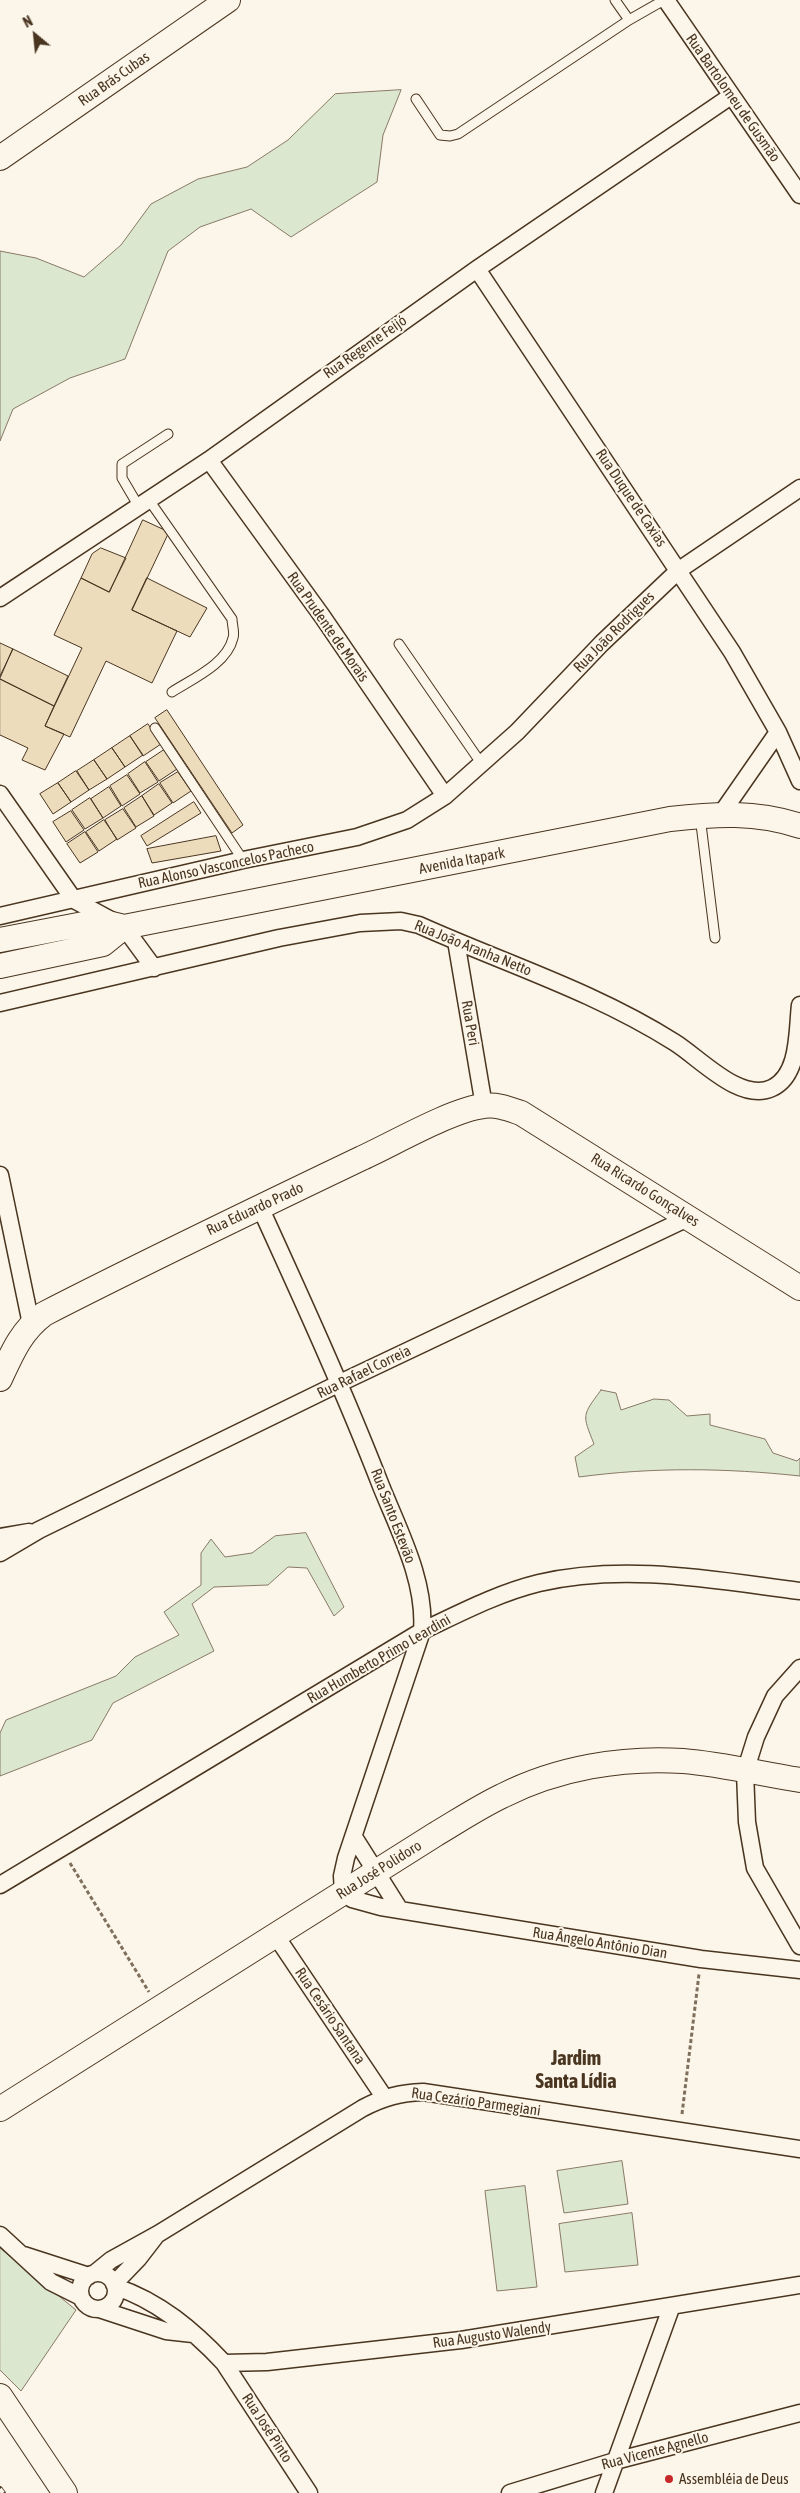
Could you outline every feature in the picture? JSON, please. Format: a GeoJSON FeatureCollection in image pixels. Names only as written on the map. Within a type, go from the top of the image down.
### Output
{"type":"FeatureCollection","features":[{"type":"Feature","properties":{"kind":"street","name":"Rua Brás Cubas"},"geometry":{"type":"LineString","coordinates":[[0,158],[228,0]]}},
{"type":"Feature","properties":{"kind":"street","name":"Rua Bartolomeu de Gusmão"},"geometry":{"type":"LineString","coordinates":[[665,0],[800,195]]}},
{"type":"Feature","properties":{"kind":"street","name":"Rua Regente Feijó"},"geometry":{"type":"LineString","coordinates":[[0,598],[209,460],[476,269],[732,96]]}},
{"type":"Feature","properties":{"kind":"street","name":"Rua Duque de Caxias"},"geometry":{"type":"LineString","coordinates":[[476,269],[679,570],[732,652],[778,732],[800,781]]}},
{"type":"Feature","properties":{"kind":"street","name":"Rua Prudente de Morais"},"geometry":{"type":"LineString","coordinates":[[209,460],[322,616],[445,796]]}},
{"type":"Feature","properties":{"kind":"street","name":"Rua João Rodrigues"},"geometry":{"type":"LineString","coordinates":[[445,796],[517,732],[609,636],[679,570],[800,488]]}},
{"type":"Feature","properties":{"kind":"street"},"geometry":{"type":"LineString","coordinates":[[710,815],[778,732]]}},
{"type":"Feature","properties":{"kind":"street"},"geometry":{"type":"LineString","coordinates":[[0,794],[74,900],[124,928],[154,968]]}},
{"type":"Feature","properties":{"kind":"street","name":"Rua Alonso Vasconcelos Pacheco"},"geometry":{"type":"LineString","coordinates":[[0,916],[243,860],[357,837],[407,820],[445,796]]}},
{"type":"Feature","properties":{"kind":"street","name":"Avenida Itapark"},"geometry":{"type":"LineString","coordinates":[[0,940],[99,922],[124,928],[670,819],[710,815],[769,817],[800,826]]}},
{"type":"Feature","properties":{"kind":"street","name":"Rua João Aranha Netto"},"geometry":{"type":"LineString","coordinates":[[0,1003],[279,938],[360,922],[401,921],[419,925],[587,994],[630,1015],[677,1044],[738,1087],[752,1091],[772,1088],[781,1083],[790,1071],[800,1005]]}},
{"type":"Feature","properties":{"kind":"street","name":"Avenida Itapark"},"geometry":{"type":"LineString","coordinates":[[0,966],[103,944],[124,928]]}},
{"type":"Feature","properties":{"kind":"street","name":"Rua Peri"},"geometry":{"type":"LineString","coordinates":[[456,941],[484,1106]]}},
{"type":"Feature","properties":{"kind":"street","name":"Rua Eduardo Prado"},"geometry":{"type":"LineString","coordinates":[[31,1324],[44,1314],[139,1265],[445,1119],[484,1106]]}},
{"type":"Feature","properties":{"kind":"street","name":"Rua Ricardo Gonçalves"},"geometry":{"type":"LineString","coordinates":[[484,1106],[503,1106],[521,1113],[690,1217],[800,1288]]}},
{"type":"Feature","properties":{"kind":"street"},"geometry":{"type":"LineString","coordinates":[[0,1175],[31,1324],[20,1337],[0,1379]]}},
{"type":"Feature","properties":{"kind":"street","name":"Rua Santo Estevão"},"geometry":{"type":"LineString","coordinates":[[260,1207],[340,1383],[420,1588],[424,1611],[422,1631],[342,1876],[343,1892]]}},
{"type":"Feature","properties":{"kind":"street","name":"Rua Rafael Correia"},"geometry":{"type":"LineString","coordinates":[[0,1553],[39,1530],[340,1383],[690,1217]]}},
{"type":"Feature","properties":{"kind":"street","name":"Rua Rafael Correia"},"geometry":{"type":"LineString","coordinates":[[0,1537],[39,1530]]}},
{"type":"Feature","properties":{"kind":"street","name":"Rua Humberto Primo Leardini"},"geometry":{"type":"LineString","coordinates":[[0,1885],[60,1847],[422,1631],[496,1597],[538,1583],[609,1574],[658,1574],[800,1591]]}},
{"type":"Feature","properties":{"kind":"street"},"geometry":{"type":"LineString","coordinates":[[800,1668],[774,1696],[756,1737],[745,1772],[747,1822],[755,1868],[800,1946]]}},
{"type":"Feature","properties":{"kind":"street","name":"Rua José Polidoro"},"geometry":{"type":"LineString","coordinates":[[0,2109],[375,1872],[502,1796],[542,1778],[595,1765],[638,1760],[684,1761],[800,1780]]}},
{"type":"Feature","properties":{"kind":"street"},"geometry":{"type":"LineString","coordinates":[[354,1837],[400,1910]]}},
{"type":"Feature","properties":{"kind":"street","name":"Rua Ângelo Antônio Dian"},"geometry":{"type":"LineString","coordinates":[[343,1892],[352,1899],[366,1904],[400,1910],[701,1959],[800,1970]]}},
{"type":"Feature","properties":{"kind":"street","name":"Rua Cesário Santana"},"geometry":{"type":"LineString","coordinates":[[276,1936],[384,2097]]}},
{"type":"Feature","properties":{"kind":"street","name":"Rua Cezário Parmegiani"},"geometry":{"type":"LineString","coordinates":[[92,2274],[134,2246],[158,2234],[384,2097],[401,2093],[423,2092],[800,2149]]}},
{"type":"Feature","properties":{"kind":"street","name":"Rua Cezário Parmegiani"},"geometry":{"type":"LineString","coordinates":[[115,2285],[158,2234]]}},
{"type":"Feature","properties":{"kind":"street"},"geometry":{"type":"LineString","coordinates":[[0,2235],[24,2255],[38,2272],[51,2282],[81,2297],[88,2306],[166,2330],[193,2334]]}},
{"type":"Feature","properties":{"kind":"street"},"geometry":{"type":"LineString","coordinates":[[24,2255],[92,2274],[107,2275],[115,2285],[154,2304],[178,2319],[224,2363]]}},
{"type":"Feature","properties":{"kind":"street"},"geometry":{"type":"LineString","coordinates":[[81,2297],[81,2285],[92,2274]]}},
{"type":"Feature","properties":{"kind":"street"},"geometry":{"type":"LineString","coordinates":[[99,2309],[113,2300],[115,2285]]}},
{"type":"Feature","properties":{"kind":"street","name":"Rua Augusto Walendy"},"geometry":{"type":"LineString","coordinates":[[224,2363],[267,2362],[461,2340],[671,2308],[800,2285]]}},
{"type":"Feature","properties":{"kind":"street"},"geometry":{"type":"LineString","coordinates":[[604,2493],[671,2308]]}},
{"type":"Feature","properties":{"kind":"street","name":"Rua José Pinto"},"geometry":{"type":"LineString","coordinates":[[224,2363],[309,2493]]}},
{"type":"Feature","properties":{"kind":"street"},"geometry":{"type":"LineString","coordinates":[[0,2396],[65,2493]]}},
{"type":"Feature","properties":{"kind":"street","name":"Rua Vicente Agnello"},"geometry":{"type":"LineString","coordinates":[[510,2493],[615,2461],[800,2413]]}},
{"type":"Feature","properties":{"kind":"lane"},"geometry":{"type":"LineString","coordinates":[[615,0],[628,20]]}},
{"type":"Feature","properties":{"kind":"lane"},"geometry":{"type":"LineString","coordinates":[[416,99],[440,135],[450,136],[458,134],[628,20],[665,0]]}},
{"type":"Feature","properties":{"kind":"lane"},"geometry":{"type":"LineString","coordinates":[[168,434],[122,464],[122,478],[144,503],[227,611],[232,619],[234,637],[227,652],[216,663],[172,692]]}},
{"type":"Feature","properties":{"kind":"lane"},"geometry":{"type":"LineString","coordinates":[[399,644],[482,763]]}},
{"type":"Feature","properties":{"kind":"lane"},"geometry":{"type":"LineString","coordinates":[[155,728],[243,860]]}},
{"type":"Feature","properties":{"kind":"lane"},"geometry":{"type":"LineString","coordinates":[[710,815],[715,938]]}},
{"type":"Feature","properties":{"kind":"path"},"geometry":{"type":"LineString","coordinates":[[60,1847],[159,2009]]}},
{"type":"Feature","properties":{"kind":"path"},"geometry":{"type":"LineString","coordinates":[[680,2132],[701,1959]]}},
{"type":"Feature","properties":{"kind":"green space"},"geometry":{"type":"Polygon","coordinates":[[[401,90],[383,135],[377,182],[291,237],[251,209],[200,227],[168,251],[125,359],[70,378],[13,409],[0,441],[0,251],[36,258],[84,277],[121,245],[151,204],[198,179],[247,167],[288,140],[335,94],[401,90]]]}},
{"type":"Feature","properties":{"kind":"green space"},"geometry":{"type":"Polygon","coordinates":[[[601,1390],[616,1393],[621,1410],[654,1399],[669,1400],[687,1416],[710,1414],[710,1425],[765,1439],[773,1453],[797,1461],[800,1458],[800,1476],[745,1471],[662,1470],[579,1477],[575,1457],[594,1444],[587,1427],[586,1416],[590,1405],[601,1390]]]}},
{"type":"Feature","properties":{"kind":"green space"},"geometry":{"type":"Polygon","coordinates":[[[306,1533],[344,1607],[334,1616],[307,1568],[288,1567],[268,1585],[214,1587],[192,1604],[214,1651],[113,1703],[92,1740],[0,1776],[0,1733],[6,1720],[116,1676],[135,1657],[179,1635],[164,1612],[201,1585],[201,1553],[211,1539],[225,1557],[252,1553],[275,1536],[306,1533]]]}},
{"type":"Feature","properties":{"kind":"green space"},"geometry":{"type":"Polygon","coordinates":[[[622,2161],[628,2204],[564,2213],[557,2171],[622,2161]]]}},
{"type":"Feature","properties":{"kind":"green space"},"geometry":{"type":"Polygon","coordinates":[[[525,2186],[537,2287],[497,2291],[485,2191],[525,2186]]]}},
{"type":"Feature","properties":{"kind":"green space"},"geometry":{"type":"Polygon","coordinates":[[[632,2213],[638,2265],[565,2272],[559,2224],[632,2213]]]}},
{"type":"Feature","properties":{"kind":"green space"},"geometry":{"type":"Polygon","coordinates":[[[0,2248],[76,2310],[21,2391],[0,2370],[0,2248]]]}},
{"type":"Feature","properties":{"kind":"building"},"geometry":{"type":"Polygon","coordinates":[[[143,520],[169,532],[132,610],[177,631],[152,683],[106,661],[70,737],[45,726],[82,648],[54,635],[81,578],[109,592],[143,520]]]}},
{"type":"Feature","properties":{"kind":"building"},"geometry":{"type":"Polygon","coordinates":[[[101,548],[126,558],[109,592],[81,578],[92,554],[101,548]]]}},
{"type":"Feature","properties":{"kind":"building"},"geometry":{"type":"Polygon","coordinates":[[[147,578],[207,608],[190,637],[132,610],[147,578]]]}},
{"type":"Feature","properties":{"kind":"building"},"geometry":{"type":"Polygon","coordinates":[[[0,643],[13,649],[0,676],[0,643]]]}},
{"type":"Feature","properties":{"kind":"building"},"geometry":{"type":"Polygon","coordinates":[[[13,649],[68,676],[54,706],[0,679],[13,649]]]}},
{"type":"Feature","properties":{"kind":"building"},"geometry":{"type":"Polygon","coordinates":[[[0,679],[54,706],[45,726],[64,734],[45,770],[22,760],[28,748],[0,735],[0,679]]]}},
{"type":"Feature","properties":{"kind":"building"},"geometry":{"type":"Polygon","coordinates":[[[167,710],[243,825],[232,833],[155,718],[167,710]]]}},
{"type":"Feature","properties":{"kind":"building"},"geometry":{"type":"Polygon","coordinates":[[[148,724],[161,744],[143,756],[130,736],[148,724]]]}},
{"type":"Feature","properties":{"kind":"building"},"geometry":{"type":"Polygon","coordinates":[[[130,736],[143,755],[125,767],[112,748],[130,736]]]}},
{"type":"Feature","properties":{"kind":"building"},"geometry":{"type":"Polygon","coordinates":[[[112,748],[125,767],[107,779],[94,760],[112,748]]]}},
{"type":"Feature","properties":{"kind":"building"},"geometry":{"type":"Polygon","coordinates":[[[164,750],[177,769],[159,781],[146,762],[164,750]]]}},
{"type":"Feature","properties":{"kind":"building"},"geometry":{"type":"Polygon","coordinates":[[[94,760],[107,779],[89,790],[77,771],[94,760]]]}},
{"type":"Feature","properties":{"kind":"building"},"geometry":{"type":"Polygon","coordinates":[[[145,762],[158,782],[140,793],[128,774],[145,762]]]}},
{"type":"Feature","properties":{"kind":"building"},"geometry":{"type":"Polygon","coordinates":[[[76,771],[89,790],[71,802],[58,783],[76,771]]]}},
{"type":"Feature","properties":{"kind":"building"},"geometry":{"type":"Polygon","coordinates":[[[178,772],[191,791],[173,803],[160,783],[178,772]]]}},
{"type":"Feature","properties":{"kind":"building"},"geometry":{"type":"Polygon","coordinates":[[[127,775],[140,794],[122,806],[110,786],[127,775]]]}},
{"type":"Feature","properties":{"kind":"building"},"geometry":{"type":"Polygon","coordinates":[[[58,783],[71,802],[53,814],[40,794],[58,783]]]}},
{"type":"Feature","properties":{"kind":"building"},"geometry":{"type":"Polygon","coordinates":[[[159,784],[172,803],[154,815],[142,796],[159,784]]]}},
{"type":"Feature","properties":{"kind":"building"},"geometry":{"type":"Polygon","coordinates":[[[109,787],[121,806],[103,818],[91,799],[109,787]]]}},
{"type":"Feature","properties":{"kind":"building"},"geometry":{"type":"Polygon","coordinates":[[[142,796],[154,816],[136,827],[124,808],[142,796]]]}},
{"type":"Feature","properties":{"kind":"building"},"geometry":{"type":"Polygon","coordinates":[[[90,798],[103,818],[85,829],[72,810],[90,798]]]}},
{"type":"Feature","properties":{"kind":"building"},"geometry":{"type":"Polygon","coordinates":[[[194,802],[201,813],[147,846],[141,836],[194,802]]]}},
{"type":"Feature","properties":{"kind":"building"},"geometry":{"type":"Polygon","coordinates":[[[123,809],[136,828],[117,840],[105,820],[123,809]]]}},
{"type":"Feature","properties":{"kind":"building"},"geometry":{"type":"Polygon","coordinates":[[[71,811],[84,830],[66,842],[53,822],[71,811]]]}},
{"type":"Feature","properties":{"kind":"building"},"geometry":{"type":"Polygon","coordinates":[[[104,820],[117,839],[99,851],[86,832],[104,820]]]}},
{"type":"Feature","properties":{"kind":"building"},"geometry":{"type":"Polygon","coordinates":[[[85,832],[98,852],[80,863],[67,844],[85,832]]]}},
{"type":"Feature","properties":{"kind":"building"},"geometry":{"type":"Polygon","coordinates":[[[216,836],[221,851],[152,863],[147,849],[216,836]]]}},
{"type":"Feature","properties":{"kind":"railway"},"geometry":{"type":"LineString","coordinates":[[0,2489],[3,2493]]}},
{"type":"Feature","properties":{"kind":"place","name":"Assembléia de Deus"},"geometry":{"type":"Point","coordinates":[669,2479]}},
{"type":"Feature","properties":{"kind":"district","name":"Jardim Santa Lídia"},"geometry":{"type":"Point","coordinates":[576,2070]}}]}
